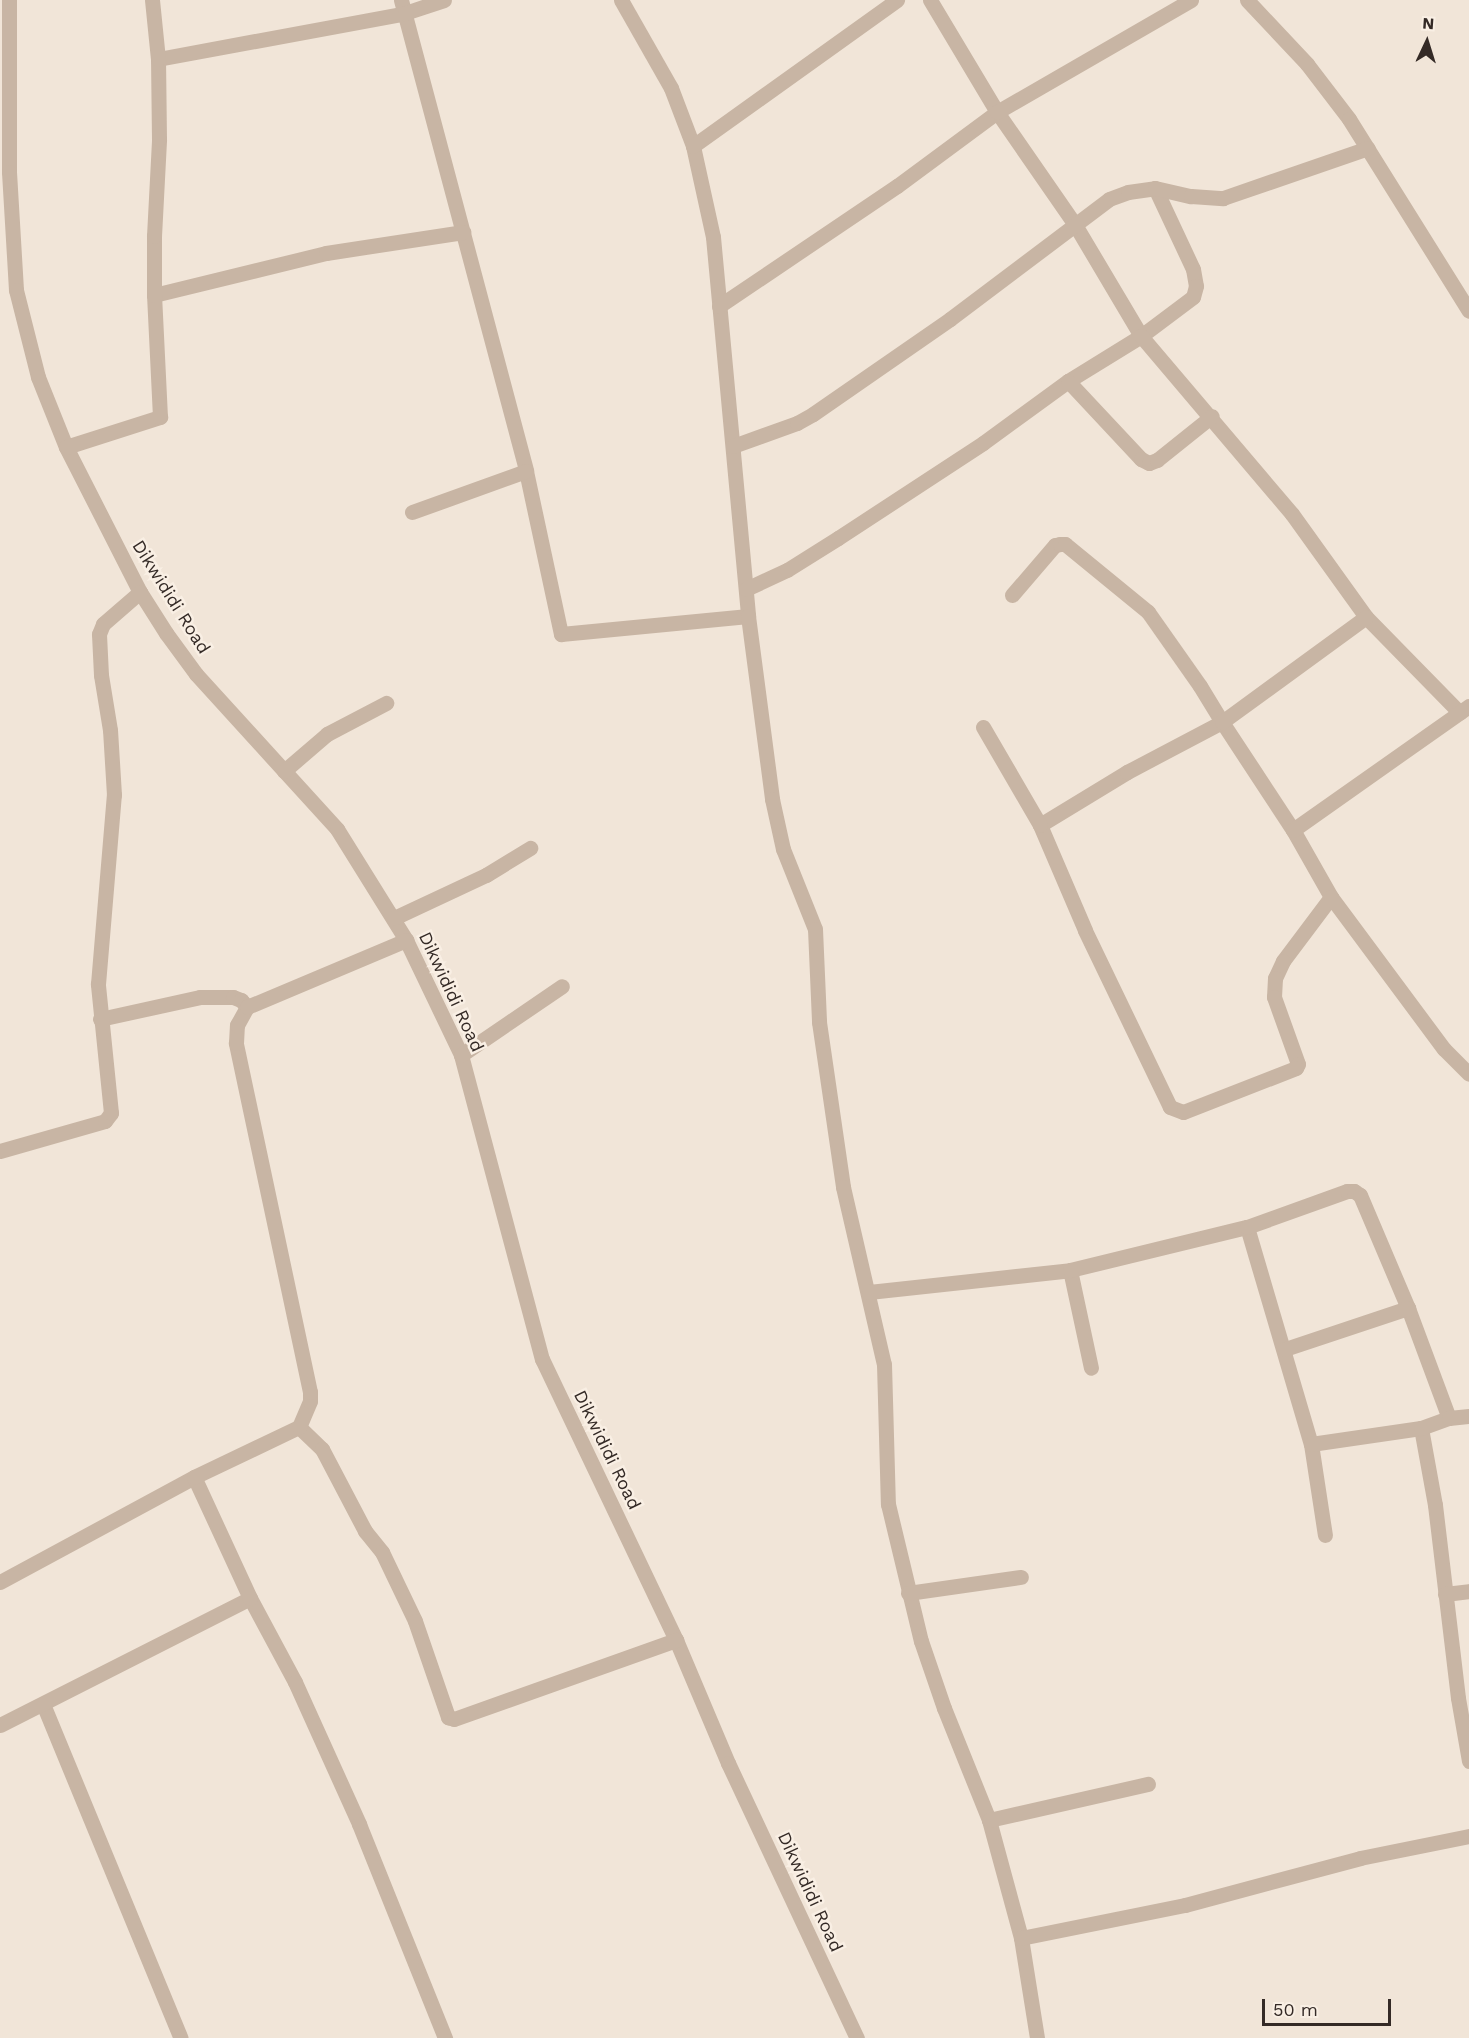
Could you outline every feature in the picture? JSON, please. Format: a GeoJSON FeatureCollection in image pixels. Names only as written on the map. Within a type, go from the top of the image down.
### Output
{"type":"FeatureCollection","features":[{"type":"Feature","properties":{"kind":"street","name":"Dikwididi Road"},"geometry":{"type":"LineString","coordinates":[[9,0],[9,172],[16,290],[38,377],[66,447],[140,591],[196,674],[337,829],[406,940],[461,1055],[542,1359],[676,1640],[728,1763],[857,2038]]}},
{"type":"Feature","properties":{"kind":"street"},"geometry":{"type":"LineString","coordinates":[[66,447],[160,417],[154,295],[154,236],[159,140],[158,59],[152,0]]}},
{"type":"Feature","properties":{"kind":"street"},"geometry":{"type":"LineString","coordinates":[[158,59],[444,0]]}},
{"type":"Feature","properties":{"kind":"street"},"geometry":{"type":"LineString","coordinates":[[621,0],[671,88],[693,146],[713,237],[748,616],[774,809],[783,849],[815,928],[819,1022],[843,1187],[884,1364],[888,1504],[908,1593],[944,1708],[988,1820],[1021,1938],[1037,2038]]}},
{"type":"Feature","properties":{"kind":"street"},"geometry":{"type":"LineString","coordinates":[[693,146],[897,0]]}},
{"type":"Feature","properties":{"kind":"street"},"geometry":{"type":"LineString","coordinates":[[930,0],[997,112],[1074,223],[1141,336],[1212,416],[1292,514],[1366,617],[1465,710],[1293,830]]}},
{"type":"Feature","properties":{"kind":"street"},"geometry":{"type":"LineString","coordinates":[[719,306],[851,218],[997,112],[1191,0]]}},
{"type":"Feature","properties":{"kind":"street"},"geometry":{"type":"LineString","coordinates":[[1247,0],[1307,64],[1368,148],[1422,239],[1469,311]]}},
{"type":"Feature","properties":{"kind":"street"},"geometry":{"type":"LineString","coordinates":[[403,7],[526,471],[561,633],[748,616]]}},
{"type":"Feature","properties":{"kind":"street"},"geometry":{"type":"LineString","coordinates":[[734,446],[797,423],[813,414],[950,319],[1074,223],[1109,199],[1128,192],[1155,188],[1209,199],[1222,198],[1368,148]]}},
{"type":"Feature","properties":{"kind":"street"},"geometry":{"type":"LineString","coordinates":[[746,589],[787,570],[838,538],[983,442],[1068,381],[1141,336],[1192,297],[1196,286],[1193,269],[1155,188]]}},
{"type":"Feature","properties":{"kind":"street"},"geometry":{"type":"LineString","coordinates":[[154,295],[344,249],[463,232]]}},
{"type":"Feature","properties":{"kind":"street"},"geometry":{"type":"LineString","coordinates":[[0,292],[16,290]]}},
{"type":"Feature","properties":{"kind":"street"},"geometry":{"type":"LineString","coordinates":[[1068,381],[1141,459],[1149,463],[1157,460],[1212,416]]}},
{"type":"Feature","properties":{"kind":"street"},"geometry":{"type":"LineString","coordinates":[[412,512],[526,471]]}},
{"type":"Feature","properties":{"kind":"street"},"geometry":{"type":"LineString","coordinates":[[1011,595],[1055,545],[1065,544],[1148,612],[1293,830],[1331,897],[1444,1049],[1469,1074]]}},
{"type":"Feature","properties":{"kind":"street"},"geometry":{"type":"LineString","coordinates":[[0,1151],[109,1119],[111,1113],[98,984],[114,795],[110,730],[101,675],[99,628],[140,591]]}},
{"type":"Feature","properties":{"kind":"street"},"geometry":{"type":"LineString","coordinates":[[1040,825],[1127,772],[1222,722],[1366,617]]}},
{"type":"Feature","properties":{"kind":"street"},"geometry":{"type":"LineString","coordinates":[[284,771],[327,734],[386,703]]}},
{"type":"Feature","properties":{"kind":"street"},"geometry":{"type":"LineString","coordinates":[[983,727],[1040,825],[1085,930],[1170,1107],[1175,1111],[1183,1112],[1296,1068],[1298,1064],[1274,997],[1275,978],[1282,961],[1331,897]]}},
{"type":"Feature","properties":{"kind":"street"},"geometry":{"type":"LineString","coordinates":[[394,918],[486,875],[530,848]]}},
{"type":"Feature","properties":{"kind":"street"},"geometry":{"type":"LineString","coordinates":[[0,1582],[194,1477],[299,1427],[310,1401],[310,1392],[235,1034],[237,1025],[247,1007],[406,940]]}},
{"type":"Feature","properties":{"kind":"street"},"geometry":{"type":"LineString","coordinates":[[461,1055],[562,986]]}},
{"type":"Feature","properties":{"kind":"street"},"geometry":{"type":"LineString","coordinates":[[100,1019],[200,997],[233,997],[241,1000],[247,1007]]}},
{"type":"Feature","properties":{"kind":"street"},"geometry":{"type":"LineString","coordinates":[[869,1292],[1070,1270],[1247,1227],[1347,1191],[1354,1191],[1360,1195],[1408,1308],[1449,1418]]}},
{"type":"Feature","properties":{"kind":"street"},"geometry":{"type":"LineString","coordinates":[[1247,1227],[1285,1349],[1311,1444],[1326,1535]]}},
{"type":"Feature","properties":{"kind":"street"},"geometry":{"type":"LineString","coordinates":[[1070,1270],[1091,1368]]}},
{"type":"Feature","properties":{"kind":"street"},"geometry":{"type":"LineString","coordinates":[[1285,1349],[1408,1308]]}},
{"type":"Feature","properties":{"kind":"street"},"geometry":{"type":"LineString","coordinates":[[1311,1444],[1421,1428],[1449,1418],[1469,1416]]}},
{"type":"Feature","properties":{"kind":"street"},"geometry":{"type":"LineString","coordinates":[[299,1427],[322,1449],[365,1531],[382,1552],[415,1621],[448,1717],[454,1719],[676,1640]]}},
{"type":"Feature","properties":{"kind":"street"},"geometry":{"type":"LineString","coordinates":[[1421,1428],[1435,1505],[1445,1594],[1469,1761]]}},
{"type":"Feature","properties":{"kind":"street"},"geometry":{"type":"LineString","coordinates":[[194,1477],[250,1598],[295,1682],[359,1824],[445,2038]]}},
{"type":"Feature","properties":{"kind":"street"},"geometry":{"type":"LineString","coordinates":[[908,1593],[1021,1577]]}},
{"type":"Feature","properties":{"kind":"street"},"geometry":{"type":"LineString","coordinates":[[1445,1594],[1469,1590]]}},
{"type":"Feature","properties":{"kind":"street"},"geometry":{"type":"LineString","coordinates":[[0,1725],[250,1598]]}},
{"type":"Feature","properties":{"kind":"street"},"geometry":{"type":"LineString","coordinates":[[43,1704],[181,2038]]}},
{"type":"Feature","properties":{"kind":"street"},"geometry":{"type":"LineString","coordinates":[[988,1820],[1148,1784]]}},
{"type":"Feature","properties":{"kind":"street"},"geometry":{"type":"LineString","coordinates":[[1021,1938],[1185,1905],[1360,1858],[1469,1836]]}}]}
